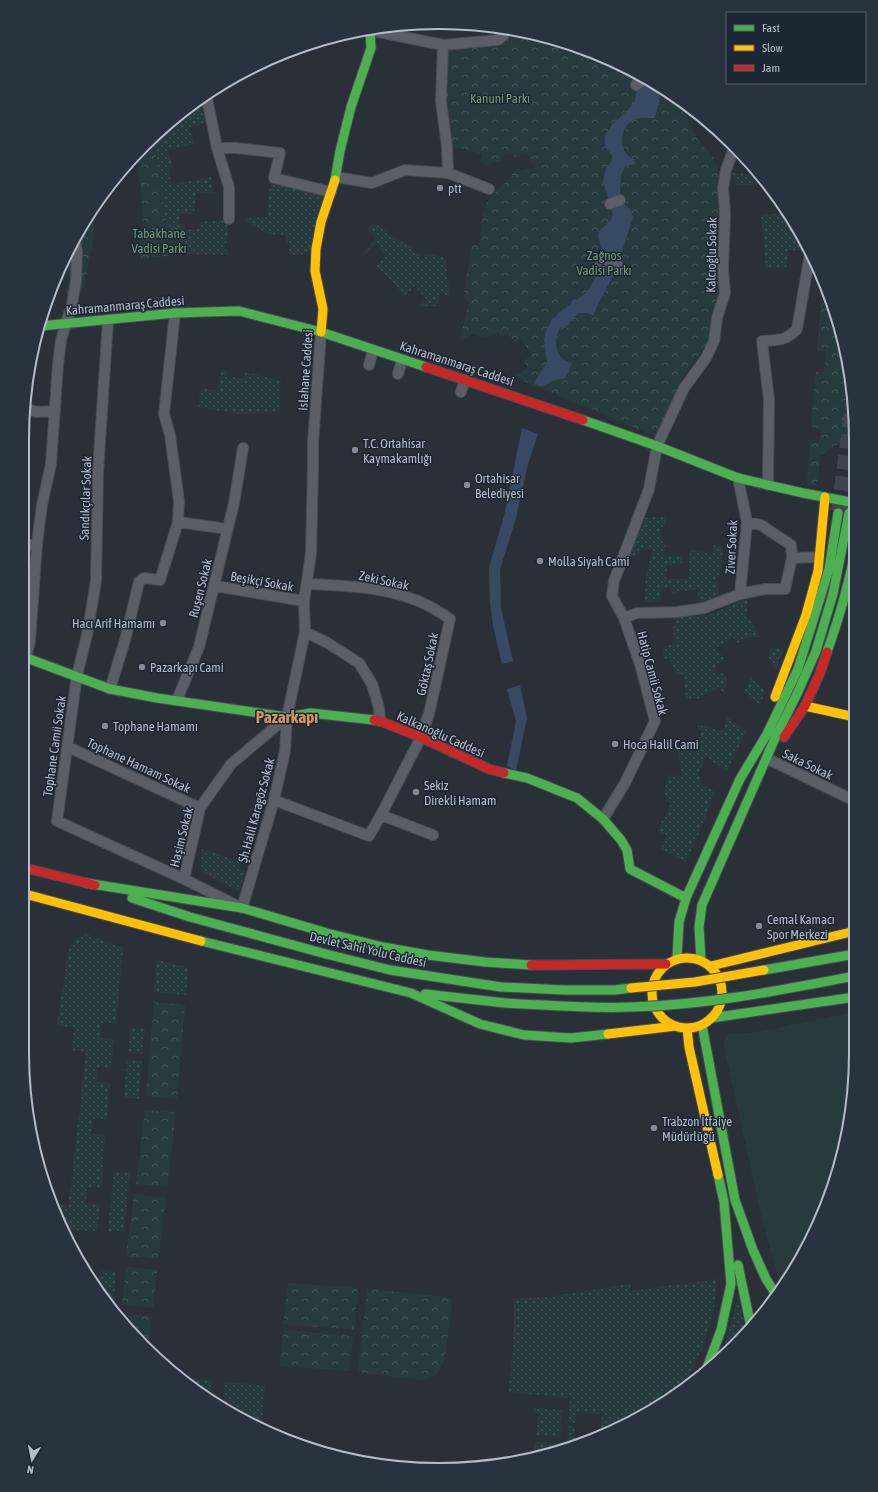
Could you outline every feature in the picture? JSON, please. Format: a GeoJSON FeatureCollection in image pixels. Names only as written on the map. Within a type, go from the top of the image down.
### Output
{"type":"FeatureCollection","features":[{"type":"Feature","properties":{"kind":"main road","name":"Islahane Caddesi"},"geometry":{"type":"LineString","coordinates":[[321,332],[323,309],[316,271],[316,249],[321,222],[336,177],[340,151],[351,107],[371,48],[369,35]]}},
{"type":"Feature","properties":{"kind":"main road","name":"Kahramanmaraş Caddesi"},"geometry":{"type":"LineString","coordinates":[[45,325],[175,313],[239,311],[321,332],[539,404],[657,446],[738,478],[849,502]]}},
{"type":"Feature","properties":{"kind":"main road"},"geometry":{"type":"LineString","coordinates":[[677,958],[679,922],[686,898],[740,779],[787,668],[806,615],[818,571],[825,497]]}},
{"type":"Feature","properties":{"kind":"main road"},"geometry":{"type":"LineString","coordinates":[[740,779],[767,734],[798,669],[816,617],[829,569],[838,513]]}},
{"type":"Feature","properties":{"kind":"main road"},"geometry":{"type":"LineString","coordinates":[[701,960],[700,927],[702,905],[776,736],[791,709],[811,664],[826,621],[838,573],[849,513]]}},
{"type":"Feature","properties":{"kind":"main road"},"geometry":{"type":"LineString","coordinates":[[754,787],[805,706],[823,666],[849,586]]}},
{"type":"Feature","properties":{"kind":"main road","name":"Kalkanoğlu Caddesi"},"geometry":{"type":"LineString","coordinates":[[29,658],[110,688],[177,700],[287,717],[311,713],[380,721],[420,737],[489,769],[527,778],[577,798],[602,819],[621,840],[627,850],[630,869],[686,898]]}},
{"type":"Feature","properties":{"kind":"main road"},"geometry":{"type":"LineString","coordinates":[[805,706],[849,716]]}},
{"type":"Feature","properties":{"kind":"main road","name":"Devlet Sahil Yolu Caddesi"},"geometry":{"type":"LineString","coordinates":[[29,869],[86,882],[242,908],[383,947],[428,955],[485,962],[540,965],[666,964]]}},
{"type":"Feature","properties":{"kind":"main road","name":"Devlet Sahil Yolu Caddesi"},"geometry":{"type":"LineString","coordinates":[[86,882],[190,917],[326,954],[390,970],[501,987],[564,990],[615,990],[695,982],[849,955]]}},
{"type":"Feature","properties":{"kind":"main road"},"geometry":{"type":"LineString","coordinates":[[29,895],[239,951],[298,964],[380,986],[411,993],[505,1003],[602,1008],[698,1003],[782,990],[849,977]]}},
{"type":"Feature","properties":{"kind":"main road"},"geometry":{"type":"LineString","coordinates":[[711,966],[849,933]]}},
{"type":"Feature","properties":{"kind":"main road"},"geometry":{"type":"LineString","coordinates":[[689,957],[701,960],[711,966],[718,976],[722,987],[722,998],[718,1009],[711,1018],[702,1025],[687,1028],[676,1026],[666,1021],[658,1013],[653,1003],[651,992],[653,981],[658,971],[666,964],[677,958],[689,957]]}},
{"type":"Feature","properties":{"kind":"main road"},"geometry":{"type":"LineString","coordinates":[[411,993],[480,1024],[524,1035],[571,1038],[676,1026]]}},
{"type":"Feature","properties":{"kind":"main road"},"geometry":{"type":"LineString","coordinates":[[711,1018],[849,998]]}},
{"type":"Feature","properties":{"kind":"main road"},"geometry":{"type":"LineString","coordinates":[[702,1025],[751,1280]]}},
{"type":"Feature","properties":{"kind":"main road"},"geometry":{"type":"LineString","coordinates":[[687,1028],[689,1047],[750,1320]]}},
{"type":"Feature","properties":{"kind":"main road"},"geometry":{"type":"LineString","coordinates":[[735,1200],[753,1250],[766,1279],[773,1290]]}},
{"type":"Feature","properties":{"kind":"main road"},"geometry":{"type":"LineString","coordinates":[[710,1360],[722,1330],[731,1284],[724,1202]]}},
{"type":"Feature","properties":{"kind":"street"},"geometry":{"type":"LineString","coordinates":[[384,33],[443,45],[498,40],[504,35]]}},
{"type":"Feature","properties":{"kind":"street"},"geometry":{"type":"LineString","coordinates":[[443,45],[441,101],[447,147],[448,173]]}},
{"type":"Feature","properties":{"kind":"street"},"geometry":{"type":"LineString","coordinates":[[636,85],[641,82]]}},
{"type":"Feature","properties":{"kind":"street"},"geometry":{"type":"LineString","coordinates":[[208,101],[217,148],[229,187],[229,219]]}},
{"type":"Feature","properties":{"kind":"street"},"geometry":{"type":"LineString","coordinates":[[217,148],[236,148],[280,153],[274,178],[331,192]]}},
{"type":"Feature","properties":{"kind":"street","name":"Kalcıoğlu Sokak"},"geometry":{"type":"LineString","coordinates":[[612,596],[614,581],[649,489],[657,446],[684,388],[706,358],[714,341],[717,318],[725,293],[723,269],[725,213],[724,188],[726,170],[732,153]]}},
{"type":"Feature","properties":{"kind":"street"},"geometry":{"type":"LineString","coordinates":[[336,177],[372,183],[405,170],[448,173],[489,189]]}},
{"type":"Feature","properties":{"kind":"street"},"geometry":{"type":"LineString","coordinates":[[610,204],[620,200]]}},
{"type":"Feature","properties":{"kind":"street"},"geometry":{"type":"LineString","coordinates":[[29,644],[37,543],[42,505],[51,464],[61,340],[67,323],[76,281],[76,248]]}},
{"type":"Feature","properties":{"kind":"street"},"geometry":{"type":"LineString","coordinates":[[768,485],[769,400],[762,340],[782,340],[790,336],[797,329],[809,262]]}},
{"type":"Feature","properties":{"kind":"street"},"geometry":{"type":"LineString","coordinates":[[599,267],[618,266]]}},
{"type":"Feature","properties":{"kind":"street"},"geometry":{"type":"LineString","coordinates":[[110,688],[125,640],[138,582],[144,578],[160,580],[178,522],[179,501],[170,435],[164,414],[175,313]]}},
{"type":"Feature","properties":{"kind":"street","name":"Sandıkçılar Sokak"},"geometry":{"type":"LineString","coordinates":[[77,675],[88,635],[96,581],[98,472],[108,320]]}},
{"type":"Feature","properties":{"kind":"street","name":"Islahane Caddesi"},"geometry":{"type":"LineString","coordinates":[[287,717],[305,632],[304,601],[308,584],[312,520],[313,443],[321,332]]}},
{"type":"Feature","properties":{"kind":"street"},"geometry":{"type":"LineString","coordinates":[[369,365],[373,350]]}},
{"type":"Feature","properties":{"kind":"street"},"geometry":{"type":"LineString","coordinates":[[398,374],[402,360]]}},
{"type":"Feature","properties":{"kind":"street"},"geometry":{"type":"LineString","coordinates":[[461,392],[465,380]]}},
{"type":"Feature","properties":{"kind":"street"},"geometry":{"type":"LineString","coordinates":[[30,410],[37,412],[54,412]]}},
{"type":"Feature","properties":{"kind":"street","name":"Ruşen Sokak"},"geometry":{"type":"LineString","coordinates":[[177,700],[199,647],[234,503],[243,448]]}},
{"type":"Feature","properties":{"kind":"street","name":"Ziver Sokak"},"geometry":{"type":"LineString","coordinates":[[738,478],[747,522],[740,594]]}},
{"type":"Feature","properties":{"kind":"street"},"geometry":{"type":"LineString","coordinates":[[178,522],[228,529]]}},
{"type":"Feature","properties":{"kind":"street"},"geometry":{"type":"LineString","coordinates":[[624,618],[637,613],[677,612],[704,608],[740,594],[765,589],[786,589],[792,558],[791,545],[762,525],[747,522]]}},
{"type":"Feature","properties":{"kind":"street"},"geometry":{"type":"LineString","coordinates":[[29,545],[37,543]]}},
{"type":"Feature","properties":{"kind":"street"},"geometry":{"type":"LineString","coordinates":[[792,558],[819,557]]}},
{"type":"Feature","properties":{"kind":"street","name":"Zeki Sokak"},"geometry":{"type":"LineString","coordinates":[[308,584],[354,586],[389,593],[412,599],[429,606],[450,619]]}},
{"type":"Feature","properties":{"kind":"street","name":"Beşikçi Sokak"},"geometry":{"type":"LineString","coordinates":[[214,586],[304,601]]}},
{"type":"Feature","properties":{"kind":"street","name":"Hatip Camii Sokak"},"geometry":{"type":"LineString","coordinates":[[602,819],[625,783],[655,721],[640,664],[624,618],[612,596]]}},
{"type":"Feature","properties":{"kind":"street","name":"Göktaş Sokak"},"geometry":{"type":"LineString","coordinates":[[274,800],[369,836],[420,737],[429,714],[450,619]]}},
{"type":"Feature","properties":{"kind":"street"},"geometry":{"type":"LineString","coordinates":[[305,632],[326,642],[359,663],[372,684],[379,708],[380,721]]}},
{"type":"Feature","properties":{"kind":"street","name":"Tophane Camii Sokak"},"geometry":{"type":"LineString","coordinates":[[77,675],[57,821],[184,879]]}},
{"type":"Feature","properties":{"kind":"street","name":"Şh.Halil Karagöz Sokak"},"geometry":{"type":"LineString","coordinates":[[242,908],[274,800],[285,751],[287,717]]}},
{"type":"Feature","properties":{"kind":"street","name":"Haşim Sokak"},"geometry":{"type":"LineString","coordinates":[[184,879],[200,808],[231,764],[287,717]]}},
{"type":"Feature","properties":{"kind":"street","name":"Tophane Hamam Sokak"},"geometry":{"type":"LineString","coordinates":[[68,747],[200,808]]}},
{"type":"Feature","properties":{"kind":"street","name":"Saka Sokak"},"geometry":{"type":"LineString","coordinates":[[770,760],[849,798]]}},
{"type":"Feature","properties":{"kind":"street"},"geometry":{"type":"LineString","coordinates":[[381,815],[433,835]]}},
{"type":"Feature","properties":{"kind":"street"},"geometry":{"type":"LineString","coordinates":[[184,879],[242,908]]}},
{"type":"Feature","properties":{"kind":"green space","name":"Zağnos Vadisi Parkı"},"geometry":{"type":"Polygon","coordinates":[[[502,34],[545,43],[596,60],[644,84],[687,112],[688,120],[696,137],[714,159],[718,168],[718,190],[721,212],[717,238],[717,256],[722,292],[711,339],[683,375],[657,437],[514,377],[528,368],[524,361],[532,355],[521,339],[515,343],[508,333],[502,337],[498,332],[494,335],[483,337],[472,334],[460,340],[469,303],[463,297],[472,244],[479,246],[482,218],[487,203],[495,192],[513,176],[511,172],[519,168],[521,170],[525,168],[534,169],[528,154],[514,157],[513,154],[502,156],[502,160],[487,165],[480,162],[482,154],[460,148],[447,147],[443,45],[497,40],[502,34]]]}},
{"type":"Feature","properties":{"kind":"green space"},"geometry":{"type":"Polygon","coordinates":[[[204,103],[208,123],[190,127],[194,144],[168,150],[173,168],[168,169],[172,185],[211,177],[214,193],[196,193],[194,214],[180,213],[179,224],[185,223],[185,230],[199,229],[200,222],[226,220],[229,236],[227,236],[225,250],[229,251],[228,255],[183,254],[180,228],[167,226],[154,144],[204,103]]]}},
{"type":"Feature","properties":{"kind":"green space","name":"Tabakhane Vadisi Parkı"},"geometry":{"type":"Polygon","coordinates":[[[154,144],[167,226],[180,228],[183,254],[139,259],[143,216],[138,161],[154,144]]]}},
{"type":"Feature","properties":{"kind":"green space"},"geometry":{"type":"Polygon","coordinates":[[[731,172],[752,175],[761,185],[737,185],[731,172]]]}},
{"type":"Feature","properties":{"kind":"green space"},"geometry":{"type":"Polygon","coordinates":[[[272,178],[329,193],[316,249],[301,255],[289,255],[289,243],[287,243],[286,235],[268,234],[245,220],[248,218],[267,217],[272,178]]]}},
{"type":"Feature","properties":{"kind":"green space"},"geometry":{"type":"Polygon","coordinates":[[[782,213],[793,232],[793,236],[795,236],[803,251],[789,250],[786,269],[766,267],[761,215],[782,213]]]}},
{"type":"Feature","properties":{"kind":"green space","name":"Tabakhane Vadisi Parkı"},"geometry":{"type":"Polygon","coordinates":[[[94,218],[90,260],[82,293],[66,300],[69,263],[94,218]]]}},
{"type":"Feature","properties":{"kind":"green space"},"geometry":{"type":"Polygon","coordinates":[[[374,223],[388,234],[411,247],[423,258],[425,255],[430,256],[431,254],[445,258],[450,297],[440,293],[437,306],[420,306],[426,299],[415,286],[404,296],[394,283],[376,266],[386,256],[375,244],[360,259],[375,238],[367,230],[374,223]]]}},
{"type":"Feature","properties":{"kind":"green space"},"geometry":{"type":"Polygon","coordinates":[[[821,302],[825,302],[841,359],[848,412],[849,437],[821,455],[817,486],[807,485],[810,442],[819,442],[821,429],[811,427],[816,372],[824,372],[826,352],[817,350],[821,302]]]}},
{"type":"Feature","properties":{"kind":"green space"},"geometry":{"type":"Polygon","coordinates":[[[221,369],[227,371],[226,376],[243,379],[245,372],[281,381],[280,412],[239,414],[198,407],[201,388],[218,391],[221,369]]]}},
{"type":"Feature","properties":{"kind":"green space"},"geometry":{"type":"Polygon","coordinates":[[[645,518],[666,518],[665,527],[661,527],[660,535],[664,537],[663,544],[666,545],[664,555],[682,557],[682,564],[667,565],[666,579],[688,579],[690,550],[713,553],[714,545],[723,547],[720,574],[716,579],[719,585],[717,586],[720,598],[700,605],[697,589],[671,594],[671,588],[661,588],[660,601],[645,602],[646,576],[652,550],[641,548],[639,556],[636,555],[635,558],[629,556],[645,518]]]}},
{"type":"Feature","properties":{"kind":"green space"},"geometry":{"type":"Polygon","coordinates":[[[744,600],[748,602],[746,619],[750,619],[760,637],[749,637],[737,643],[734,638],[716,648],[722,656],[726,658],[715,666],[718,674],[721,672],[726,678],[725,695],[719,687],[697,699],[686,698],[684,674],[676,675],[669,658],[664,659],[663,647],[676,643],[672,627],[676,625],[673,616],[708,615],[744,600]]]}},
{"type":"Feature","properties":{"kind":"green space"},"geometry":{"type":"Polygon","coordinates":[[[772,647],[783,650],[776,670],[767,658],[772,647]]]}},
{"type":"Feature","properties":{"kind":"green space"},"geometry":{"type":"Polygon","coordinates":[[[751,677],[765,691],[760,705],[744,692],[751,677]]]}},
{"type":"Feature","properties":{"kind":"green space"},"geometry":{"type":"Polygon","coordinates":[[[727,717],[746,731],[727,771],[706,757],[697,775],[702,778],[700,783],[715,792],[706,817],[686,862],[661,849],[666,835],[657,831],[671,804],[666,801],[664,793],[668,775],[681,776],[678,746],[695,752],[702,731],[697,728],[698,725],[724,731],[727,717]]]}},
{"type":"Feature","properties":{"kind":"green space"},"geometry":{"type":"Polygon","coordinates":[[[202,849],[241,862],[240,868],[245,871],[239,891],[200,871],[202,849]]]}},
{"type":"Feature","properties":{"kind":"green space"},"geometry":{"type":"Polygon","coordinates":[[[86,934],[123,947],[116,1024],[102,1023],[100,1038],[114,1039],[111,1068],[98,1067],[96,1082],[110,1083],[107,1120],[93,1119],[91,1134],[105,1135],[101,1188],[87,1187],[86,1203],[100,1204],[97,1232],[69,1230],[58,1204],[68,1205],[86,1052],[71,1050],[74,1028],[57,1025],[68,952],[75,939],[86,934]]]}},
{"type":"Feature","properties":{"kind":"green space"},"geometry":{"type":"Polygon","coordinates":[[[156,959],[188,968],[186,995],[154,992],[156,959]]]}},
{"type":"Feature","properties":{"kind":"green space"},"geometry":{"type":"Polygon","coordinates":[[[154,1002],[185,1005],[177,1099],[146,1096],[154,1002]]]}},
{"type":"Feature","properties":{"kind":"green space"},"geometry":{"type":"Polygon","coordinates":[[[849,1013],[848,1080],[841,1133],[835,1159],[818,1210],[807,1234],[780,1281],[776,1271],[762,1219],[723,1043],[729,1034],[757,1032],[849,1013]]]}},
{"type":"Feature","properties":{"kind":"green space"},"geometry":{"type":"Polygon","coordinates":[[[131,1027],[145,1029],[142,1054],[128,1053],[131,1027]]]}},
{"type":"Feature","properties":{"kind":"green space"},"geometry":{"type":"Polygon","coordinates":[[[127,1060],[142,1061],[139,1099],[124,1097],[127,1060]]]}},
{"type":"Feature","properties":{"kind":"green space"},"geometry":{"type":"Polygon","coordinates":[[[145,1110],[176,1112],[167,1187],[136,1184],[145,1110]]]}},
{"type":"Feature","properties":{"kind":"green space"},"geometry":{"type":"Polygon","coordinates":[[[114,1171],[130,1173],[124,1232],[108,1231],[114,1171]]]}},
{"type":"Feature","properties":{"kind":"green space"},"geometry":{"type":"Polygon","coordinates":[[[134,1194],[166,1198],[158,1259],[126,1256],[134,1194]]]}},
{"type":"Feature","properties":{"kind":"green space"},"geometry":{"type":"Polygon","coordinates":[[[126,1267],[157,1270],[153,1308],[122,1305],[126,1267]]]}},
{"type":"Feature","properties":{"kind":"green space"},"geometry":{"type":"Polygon","coordinates":[[[100,1271],[116,1272],[113,1302],[99,1282],[100,1271]]]}},
{"type":"Feature","properties":{"kind":"green space"},"geometry":{"type":"Polygon","coordinates":[[[718,1279],[713,1313],[703,1347],[686,1380],[644,1408],[601,1430],[602,1414],[576,1412],[575,1423],[568,1422],[570,1398],[509,1392],[514,1330],[514,1299],[547,1297],[630,1284],[631,1291],[718,1279]]]}},
{"type":"Feature","properties":{"kind":"green space"},"geometry":{"type":"Polygon","coordinates":[[[288,1283],[358,1288],[354,1330],[283,1324],[288,1283]]]}},
{"type":"Feature","properties":{"kind":"green space"},"geometry":{"type":"Polygon","coordinates":[[[367,1289],[451,1298],[452,1305],[444,1362],[435,1376],[423,1380],[363,1373],[358,1369],[367,1289]]]}},
{"type":"Feature","properties":{"kind":"green space"},"geometry":{"type":"Polygon","coordinates":[[[738,1297],[744,1326],[724,1347],[738,1297]]]}},
{"type":"Feature","properties":{"kind":"green space"},"geometry":{"type":"Polygon","coordinates":[[[123,1313],[152,1316],[150,1344],[123,1313]]]}},
{"type":"Feature","properties":{"kind":"green space"},"geometry":{"type":"Polygon","coordinates":[[[283,1330],[353,1336],[349,1371],[280,1366],[283,1330]]]}},
{"type":"Feature","properties":{"kind":"green space"},"geometry":{"type":"Polygon","coordinates":[[[190,1379],[212,1380],[211,1394],[190,1379]]]}},
{"type":"Feature","properties":{"kind":"green space"},"geometry":{"type":"Polygon","coordinates":[[[224,1382],[265,1385],[262,1423],[223,1401],[224,1382]]]}},
{"type":"Feature","properties":{"kind":"green space"},"geometry":{"type":"Polygon","coordinates":[[[534,1407],[562,1410],[560,1437],[536,1435],[539,1414],[534,1413],[534,1407]]]}},
{"type":"Feature","properties":{"kind":"green space"},"geometry":{"type":"Polygon","coordinates":[[[568,1426],[575,1427],[574,1438],[578,1438],[567,1442],[568,1426]]]}},
{"type":"Feature","properties":{"kind":"green space"},"geometry":{"type":"Polygon","coordinates":[[[535,1442],[560,1444],[545,1449],[534,1451],[535,1442]]]}},
{"type":"Feature","properties":{"kind":"water"},"geometry":{"type":"Polygon","coordinates":[[[633,78],[657,92],[660,97],[655,118],[635,119],[630,122],[623,133],[622,145],[624,151],[628,156],[634,159],[635,164],[626,166],[621,175],[620,201],[630,209],[633,217],[617,267],[593,315],[579,313],[571,320],[568,326],[560,328],[556,339],[557,350],[562,358],[572,363],[566,378],[552,381],[542,387],[534,383],[547,362],[544,340],[546,331],[551,321],[562,310],[582,296],[591,287],[599,267],[602,252],[598,236],[599,231],[611,220],[613,214],[603,182],[606,168],[611,162],[612,156],[605,145],[605,139],[610,127],[631,107],[634,102],[636,94],[633,78]]]}},
{"type":"Feature","properties":{"kind":"water"},"geometry":{"type":"Polygon","coordinates":[[[522,428],[538,434],[528,464],[516,518],[500,570],[501,608],[513,661],[502,664],[493,626],[490,603],[489,567],[504,516],[522,428]]]}},
{"type":"Feature","properties":{"kind":"water"},"geometry":{"type":"Polygon","coordinates":[[[520,685],[527,718],[516,771],[507,766],[516,721],[507,689],[520,685]]]}},
{"type":"Feature","properties":{"kind":"tunnel"},"geometry":{"type":"LineString","coordinates":[[838,511],[849,431]]}},
{"type":"Feature","properties":{"kind":"traffic: fast"},"geometry":{"type":"LineString","coordinates":[[335,180],[340,151],[351,107],[371,48],[370,35]]}},
{"type":"Feature","properties":{"kind":"traffic: fast"},"geometry":{"type":"LineString","coordinates":[[45,325],[175,313],[239,311],[321,332],[426,367]]}},
{"type":"Feature","properties":{"kind":"traffic: fast"},"geometry":{"type":"LineString","coordinates":[[583,420],[657,446],[738,478],[849,502]]}},
{"type":"Feature","properties":{"kind":"traffic: fast"},"geometry":{"type":"LineString","coordinates":[[677,958],[679,922],[686,898],[740,779],[767,734],[798,669],[829,569],[838,513]]}},
{"type":"Feature","properties":{"kind":"traffic: fast"},"geometry":{"type":"LineString","coordinates":[[701,960],[699,927],[702,905],[776,736],[816,651],[833,594],[849,513]]}},
{"type":"Feature","properties":{"kind":"traffic: fast"},"geometry":{"type":"LineString","coordinates":[[827,652],[836,627],[849,580]]}},
{"type":"Feature","properties":{"kind":"traffic: fast"},"geometry":{"type":"LineString","coordinates":[[29,659],[110,689],[157,698],[287,717],[311,713],[374,720]]}},
{"type":"Feature","properties":{"kind":"traffic: fast"},"geometry":{"type":"LineString","coordinates":[[504,773],[527,778],[577,798],[603,819],[621,840],[627,850],[630,869],[686,898]]}},
{"type":"Feature","properties":{"kind":"traffic: fast"},"geometry":{"type":"LineString","coordinates":[[86,883],[242,908],[327,933],[383,947],[428,955],[485,962],[531,965]]}},
{"type":"Feature","properties":{"kind":"traffic: fast"},"geometry":{"type":"LineString","coordinates":[[132,898],[190,917],[326,954]]}},
{"type":"Feature","properties":{"kind":"traffic: fast"},"geometry":{"type":"LineString","coordinates":[[201,941],[411,993],[480,1024],[524,1035],[571,1038],[608,1034]]}},
{"type":"Feature","properties":{"kind":"traffic: fast"},"geometry":{"type":"LineString","coordinates":[[326,954],[390,970],[501,987],[564,990],[615,990],[631,988]]}},
{"type":"Feature","properties":{"kind":"traffic: fast"},"geometry":{"type":"LineString","coordinates":[[764,970],[849,955]]}},
{"type":"Feature","properties":{"kind":"traffic: fast"},"geometry":{"type":"LineString","coordinates":[[505,1003],[600,1008],[660,1006],[744,996],[849,977]]}},
{"type":"Feature","properties":{"kind":"traffic: fast"},"geometry":{"type":"LineString","coordinates":[[425,994],[505,1003]]}},
{"type":"Feature","properties":{"kind":"traffic: fast"},"geometry":{"type":"LineString","coordinates":[[711,1018],[849,998]]}},
{"type":"Feature","properties":{"kind":"traffic: fast"},"geometry":{"type":"LineString","coordinates":[[702,1025],[735,1200],[753,1250],[766,1279],[773,1290]]}},
{"type":"Feature","properties":{"kind":"traffic: fast"},"geometry":{"type":"LineString","coordinates":[[710,1360],[721,1330],[731,1284],[724,1202],[718,1175]]}},
{"type":"Feature","properties":{"kind":"traffic: fast"},"geometry":{"type":"LineString","coordinates":[[738,1265],[750,1320]]}},
{"type":"Feature","properties":{"kind":"traffic: slow"},"geometry":{"type":"LineString","coordinates":[[321,332],[323,309],[315,271],[316,249],[321,222],[335,180]]}},
{"type":"Feature","properties":{"kind":"traffic: slow"},"geometry":{"type":"LineString","coordinates":[[775,697],[806,615],[818,571],[825,497]]}},
{"type":"Feature","properties":{"kind":"traffic: slow"},"geometry":{"type":"LineString","coordinates":[[805,706],[849,716]]}},
{"type":"Feature","properties":{"kind":"traffic: slow"},"geometry":{"type":"LineString","coordinates":[[29,895],[201,941]]}},
{"type":"Feature","properties":{"kind":"traffic: slow"},"geometry":{"type":"LineString","coordinates":[[711,966],[849,932]]}},
{"type":"Feature","properties":{"kind":"traffic: slow"},"geometry":{"type":"LineString","coordinates":[[687,958],[700,961],[712,968],[719,980],[722,993],[719,1006],[712,1018],[700,1025],[687,1028],[674,1025],[662,1018],[655,1006],[652,993],[655,980],[662,968],[674,961],[687,958]]}},
{"type":"Feature","properties":{"kind":"traffic: slow"},"geometry":{"type":"LineString","coordinates":[[631,988],[695,982],[764,970]]}},
{"type":"Feature","properties":{"kind":"traffic: slow"},"geometry":{"type":"LineString","coordinates":[[608,1034],[676,1026]]}},
{"type":"Feature","properties":{"kind":"traffic: slow"},"geometry":{"type":"LineString","coordinates":[[687,1028],[689,1047],[718,1175]]}},
{"type":"Feature","properties":{"kind":"traffic: jam"},"geometry":{"type":"LineString","coordinates":[[426,367],[583,420]]}},
{"type":"Feature","properties":{"kind":"traffic: jam"},"geometry":{"type":"LineString","coordinates":[[784,737],[805,706],[820,673],[827,652]]}},
{"type":"Feature","properties":{"kind":"traffic: jam"},"geometry":{"type":"LineString","coordinates":[[374,720],[420,737],[489,769],[504,773]]}},
{"type":"Feature","properties":{"kind":"traffic: jam"},"geometry":{"type":"LineString","coordinates":[[29,869],[95,885]]}},
{"type":"Feature","properties":{"kind":"traffic: jam"},"geometry":{"type":"LineString","coordinates":[[531,965],[666,964]]}},
{"type":"Feature","properties":{"kind":"place","name":"ptt"},"geometry":{"type":"Point","coordinates":[440,188]}},
{"type":"Feature","properties":{"kind":"place","name":"T.C. Ortahisar Kaymakamlığı"},"geometry":{"type":"Point","coordinates":[355,450]}},
{"type":"Feature","properties":{"kind":"place","name":"Ortahisar Belediyesi"},"geometry":{"type":"Point","coordinates":[467,485]}},
{"type":"Feature","properties":{"kind":"place","name":"Molla Siyah Cami"},"geometry":{"type":"Point","coordinates":[540,561]}},
{"type":"Feature","properties":{"kind":"place","name":"Hacı Arif Hamamı"},"geometry":{"type":"Point","coordinates":[163,623]}},
{"type":"Feature","properties":{"kind":"place","name":"Pazarkapı Cami"},"geometry":{"type":"Point","coordinates":[142,667]}},
{"type":"Feature","properties":{"kind":"place","name":"Tophane Hamamı"},"geometry":{"type":"Point","coordinates":[105,726]}},
{"type":"Feature","properties":{"kind":"place","name":"Hoca Halil Cami"},"geometry":{"type":"Point","coordinates":[615,744]}},
{"type":"Feature","properties":{"kind":"place","name":"Sekiz Direkli Hamam"},"geometry":{"type":"Point","coordinates":[416,792]}},
{"type":"Feature","properties":{"kind":"place","name":"Cemal Kamacı Spor Merkezi"},"geometry":{"type":"Point","coordinates":[759,926]}},
{"type":"Feature","properties":{"kind":"place","name":"Trabzon İtfaiye Müdürlüğü"},"geometry":{"type":"Point","coordinates":[654,1128]}},
{"type":"Feature","properties":{"kind":"district","name":"Pazarkapı"},"geometry":{"type":"Point","coordinates":[287,717]}},
{"type":"Feature","properties":{"kind":"park label","name":"Kanuni Parkı"},"geometry":{"type":"Point","coordinates":[500,98]}}]}
